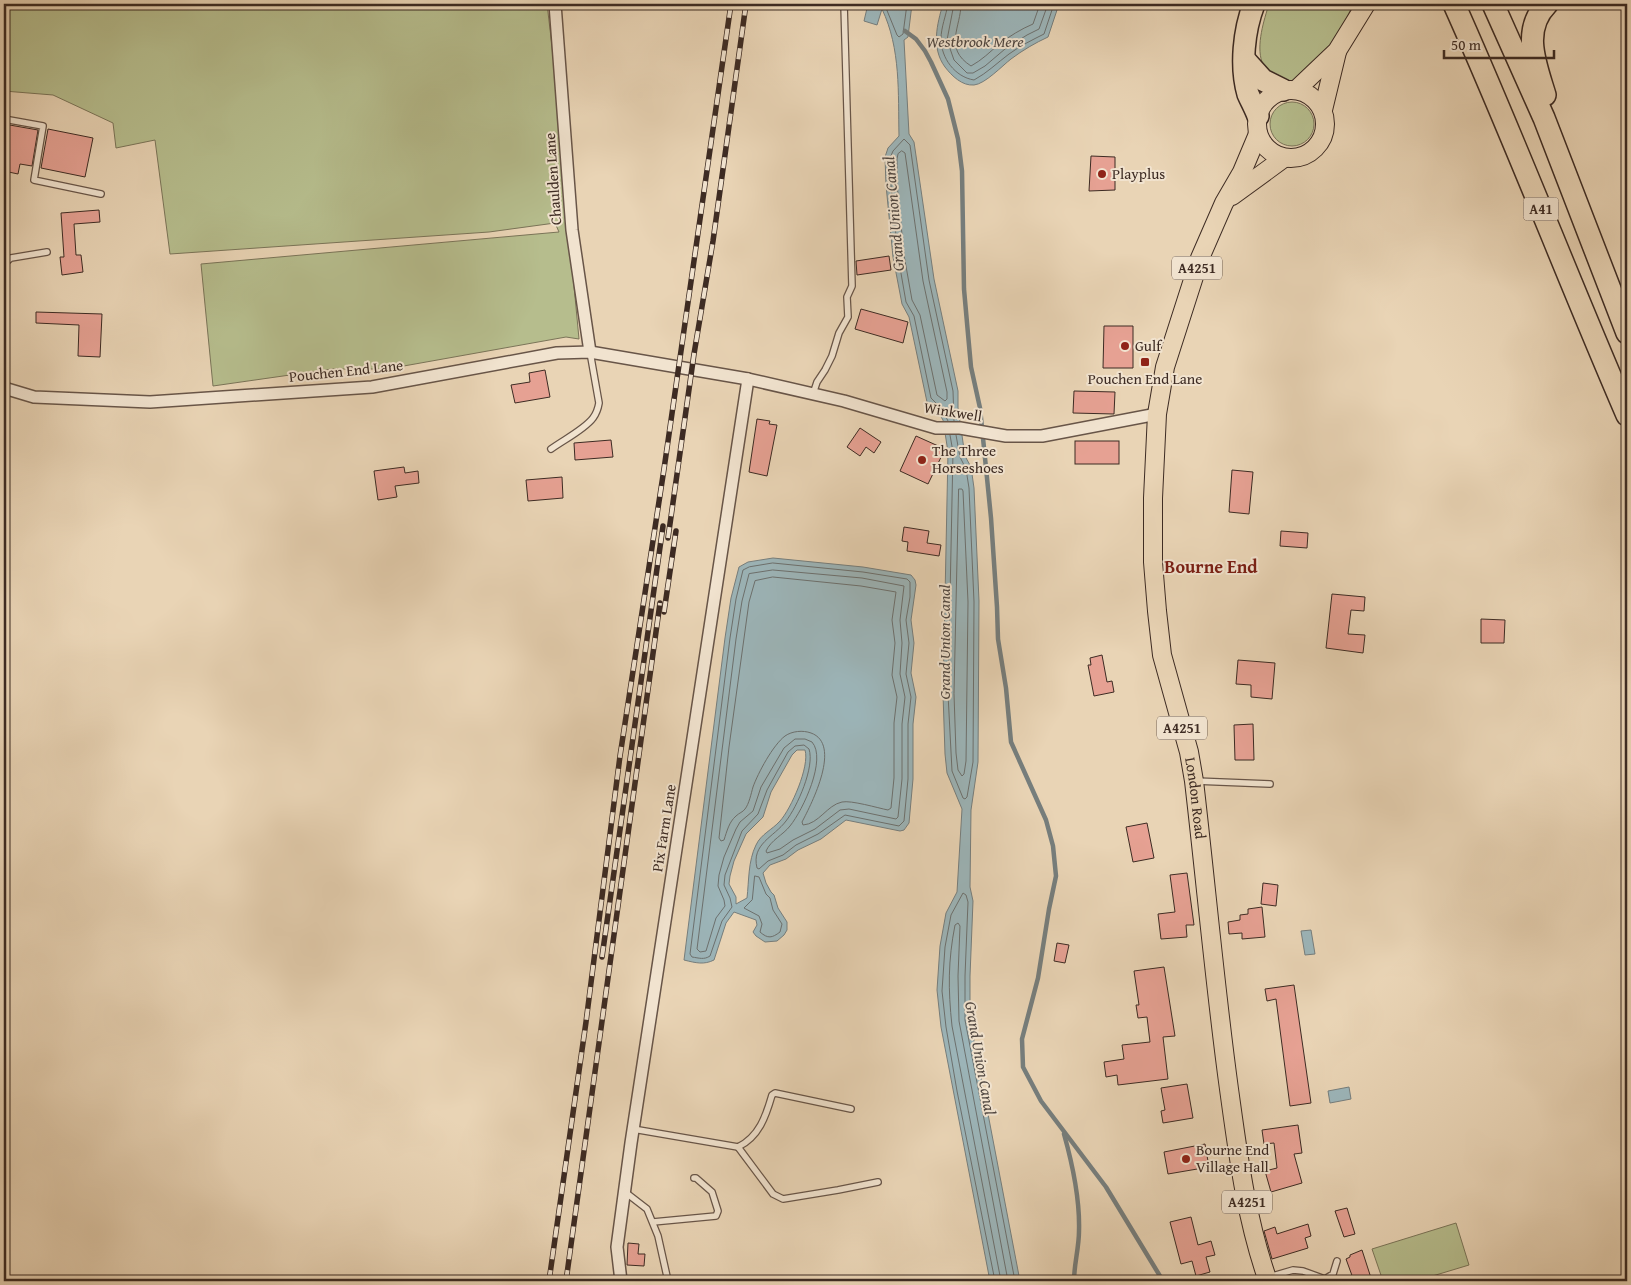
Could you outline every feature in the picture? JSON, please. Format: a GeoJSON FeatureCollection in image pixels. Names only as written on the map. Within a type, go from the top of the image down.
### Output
{"type":"FeatureCollection","features":[{"type":"Feature","properties":{"kind":"highway"},"geometry":{"type":"LineString","coordinates":[[1254,4],[1246,29],[1245,60],[1248,93],[1258,125]]}},
{"type":"Feature","properties":{"kind":"highway","name":"A41"},"geometry":{"type":"LineString","coordinates":[[1454,4],[1489,82],[1627,415]]}},
{"type":"Feature","properties":{"kind":"highway","name":"A41"},"geometry":{"type":"LineString","coordinates":[[1493,4],[1544,118],[1627,332]]}},
{"type":"Feature","properties":{"kind":"highway"},"geometry":{"type":"LineString","coordinates":[[1546,4],[1537,15],[1533,26],[1532,44],[1534,59],[1572,188]]}},
{"type":"Feature","properties":{"kind":"highway"},"geometry":{"type":"LineString","coordinates":[[1245,60],[1263,80],[1290,90]]}},
{"type":"Feature","properties":{"kind":"main road"},"geometry":{"type":"LineString","coordinates":[[1323,110],[1337,51],[1366,4]]}},
{"type":"Feature","properties":{"kind":"main road"},"geometry":{"type":"LineString","coordinates":[[1290,90],[1307,93],[1317,100],[1326,120],[1325,131],[1321,141],[1314,150],[1306,156],[1284,158],[1268,150],[1258,125],[1266,100],[1290,90],[1337,51]]}},
{"type":"Feature","properties":{"kind":"main road","name":"London Road"},"geometry":{"type":"LineString","coordinates":[[1258,125],[1242,172],[1224,202],[1200,258],[1165,367],[1156,414],[1153,562],[1162,655],[1189,752],[1194,781],[1219,1016],[1244,1191],[1253,1234],[1267,1280]]}},
{"type":"Feature","properties":{"kind":"main road"},"geometry":{"type":"LineString","coordinates":[[1224,202],[1284,158]]}},
{"type":"Feature","properties":{"kind":"street","name":"Chaulden Lane"},"geometry":{"type":"LineString","coordinates":[[555,4],[572,230],[590,352]]}},
{"type":"Feature","properties":{"kind":"street","name":"Pouchen End Lane"},"geometry":{"type":"LineString","coordinates":[[4,388],[34,397],[150,402],[372,387],[557,353],[590,352],[748,380]]}},
{"type":"Feature","properties":{"kind":"street","name":"Winkwell"},"geometry":{"type":"LineString","coordinates":[[748,380],[813,394],[936,428],[960,428],[1006,436],[1042,436],[1156,414]]}},
{"type":"Feature","properties":{"kind":"street","name":"Pix Farm Lane"},"geometry":{"type":"LineString","coordinates":[[621,1281],[617,1247],[633,1129],[748,380]]}},
{"type":"Feature","properties":{"kind":"lane"},"geometry":{"type":"LineString","coordinates":[[813,394],[817,382],[832,356],[839,333],[848,317],[848,297],[852,286],[844,4]]}},
{"type":"Feature","properties":{"kind":"lane"},"geometry":{"type":"LineString","coordinates":[[4,119],[43,126],[34,180],[101,194]]}},
{"type":"Feature","properties":{"kind":"lane"},"geometry":{"type":"LineString","coordinates":[[4,264],[11,258],[47,252]]}},
{"type":"Feature","properties":{"kind":"lane"},"geometry":{"type":"LineString","coordinates":[[551,449],[586,425],[597,411],[599,403],[590,352]]}},
{"type":"Feature","properties":{"kind":"lane"},"geometry":{"type":"LineString","coordinates":[[1194,781],[1270,784]]}},
{"type":"Feature","properties":{"kind":"lane"},"geometry":{"type":"LineString","coordinates":[[633,1129],[738,1146],[746,1143],[758,1130],[767,1113],[772,1095],[775,1093],[851,1110]]}},
{"type":"Feature","properties":{"kind":"lane"},"geometry":{"type":"LineString","coordinates":[[738,1146],[773,1194],[783,1199],[878,1182]]}},
{"type":"Feature","properties":{"kind":"lane"},"geometry":{"type":"LineString","coordinates":[[653,1222],[716,1216],[718,1211],[712,1192],[694,1178]]}},
{"type":"Feature","properties":{"kind":"lane"},"geometry":{"type":"LineString","coordinates":[[625,1192],[647,1210],[653,1222],[668,1281]]}},
{"type":"Feature","properties":{"kind":"lane"},"geometry":{"type":"LineString","coordinates":[[1267,1280],[1293,1270],[1303,1271],[1325,1279],[1333,1274],[1337,1261]]}},
{"type":"Feature","properties":{"kind":"green space"},"geometry":{"type":"Polygon","coordinates":[[[4,4],[547,4],[579,339],[566,337],[387,369],[332,369],[213,386],[201,264],[559,232],[555,223],[489,232],[170,254],[155,140],[116,148],[113,123],[53,95],[4,91],[4,4]]]}},
{"type":"Feature","properties":{"kind":"green space"},"geometry":{"type":"Polygon","coordinates":[[[1269,4],[1353,4],[1331,48],[1323,59],[1306,75],[1292,81],[1273,78],[1262,62],[1260,40],[1269,4]]]}},
{"type":"Feature","properties":{"kind":"green space"},"geometry":{"type":"Polygon","coordinates":[[[1292,102],[1304,106],[1310,112],[1314,124],[1310,136],[1304,142],[1292,146],[1280,142],[1274,136],[1270,124],[1274,112],[1280,106],[1292,102]]]}},
{"type":"Feature","properties":{"kind":"green space"},"geometry":{"type":"Polygon","coordinates":[[[1456,1223],[1469,1265],[1416,1281],[1383,1281],[1372,1249],[1456,1223]]]}},
{"type":"Feature","properties":{"kind":"water","name":"Grand Union Canal"},"geometry":{"type":"Polygon","coordinates":[[[868,4],[912,4],[908,37],[904,40],[909,134],[914,142],[934,279],[958,391],[958,408],[965,456],[971,467],[974,488],[979,601],[978,762],[971,810],[970,887],[973,901],[970,1020],[1020,1281],[990,1281],[941,1027],[937,990],[940,946],[946,913],[957,892],[962,809],[947,773],[945,754],[943,694],[948,452],[943,420],[938,412],[927,402],[909,317],[902,304],[893,257],[885,157],[888,148],[899,136],[897,71],[893,40],[882,9],[877,25],[864,21],[868,4]]]}},
{"type":"Feature","properties":{"kind":"water","name":"Westbrook Mere"},"geometry":{"type":"Polygon","coordinates":[[[943,4],[1059,4],[1048,37],[1011,59],[988,78],[978,84],[970,85],[954,77],[945,67],[938,52],[936,36],[943,4]]]}},
{"type":"Feature","properties":{"kind":"water"},"geometry":{"type":"Polygon","coordinates":[[[773,558],[863,567],[911,575],[915,580],[911,620],[914,643],[911,673],[916,697],[913,724],[913,779],[909,823],[904,830],[900,831],[846,820],[821,839],[798,850],[786,859],[770,865],[763,873],[778,908],[787,922],[787,930],[784,935],[777,941],[765,942],[753,932],[757,925],[756,920],[734,912],[726,923],[714,960],[707,963],[696,963],[684,960],[725,638],[731,598],[739,567],[748,562],[773,558]],[[797,750],[792,755],[771,792],[763,817],[746,834],[734,861],[730,876],[729,884],[736,897],[736,904],[747,898],[750,864],[756,845],[780,821],[794,797],[805,766],[805,750],[797,750]]]}},
{"type":"Feature","properties":{"kind":"water"},"geometry":{"type":"Polygon","coordinates":[[[1311,930],[1315,954],[1305,955],[1301,931],[1311,930]]]}},
{"type":"Feature","properties":{"kind":"water"},"geometry":{"type":"Polygon","coordinates":[[[1349,1087],[1351,1099],[1330,1103],[1328,1091],[1349,1087]]]}},
{"type":"Feature","properties":{"kind":"building"},"geometry":{"type":"Polygon","coordinates":[[[4,124],[38,130],[32,166],[20,164],[18,174],[4,171],[4,124]]]}},
{"type":"Feature","properties":{"kind":"building"},"geometry":{"type":"Polygon","coordinates":[[[48,129],[93,138],[85,177],[41,168],[48,129]]]}},
{"type":"Feature","properties":{"kind":"building","name":"Playplus"},"geometry":{"type":"Polygon","coordinates":[[[1091,156],[1115,157],[1115,190],[1089,191],[1091,156]]]}},
{"type":"Feature","properties":{"kind":"building"},"geometry":{"type":"Polygon","coordinates":[[[99,210],[100,222],[74,224],[76,255],[81,255],[83,272],[62,275],[60,257],[64,257],[61,213],[99,210]]]}},
{"type":"Feature","properties":{"kind":"building"},"geometry":{"type":"Polygon","coordinates":[[[889,256],[891,270],[857,275],[856,261],[889,256]]]}},
{"type":"Feature","properties":{"kind":"building"},"geometry":{"type":"Polygon","coordinates":[[[861,309],[908,322],[903,343],[855,329],[861,309]]]}},
{"type":"Feature","properties":{"kind":"building"},"geometry":{"type":"Polygon","coordinates":[[[36,312],[102,314],[100,357],[78,356],[79,325],[36,323],[36,312]]]}},
{"type":"Feature","properties":{"kind":"building","name":"Gulf"},"geometry":{"type":"Polygon","coordinates":[[[1104,326],[1133,326],[1133,368],[1103,368],[1104,326]]]}},
{"type":"Feature","properties":{"kind":"building"},"geometry":{"type":"Polygon","coordinates":[[[545,370],[550,397],[515,403],[511,385],[530,382],[529,373],[545,370]]]}},
{"type":"Feature","properties":{"kind":"building"},"geometry":{"type":"Polygon","coordinates":[[[1074,391],[1115,392],[1114,414],[1073,413],[1074,391]]]}},
{"type":"Feature","properties":{"kind":"building"},"geometry":{"type":"Polygon","coordinates":[[[757,419],[770,421],[769,424],[777,425],[767,476],[749,472],[757,419]]]}},
{"type":"Feature","properties":{"kind":"building"},"geometry":{"type":"Polygon","coordinates":[[[860,428],[881,442],[874,453],[866,447],[860,456],[847,447],[860,428]]]}},
{"type":"Feature","properties":{"kind":"building","name":"The Three Horseshoes"},"geometry":{"type":"Polygon","coordinates":[[[916,436],[945,449],[928,484],[900,471],[916,436]]]}},
{"type":"Feature","properties":{"kind":"building"},"geometry":{"type":"Polygon","coordinates":[[[611,440],[613,457],[575,460],[574,443],[611,440]]]}},
{"type":"Feature","properties":{"kind":"building"},"geometry":{"type":"Polygon","coordinates":[[[1075,441],[1119,441],[1119,464],[1075,464],[1075,441]]]}},
{"type":"Feature","properties":{"kind":"building"},"geometry":{"type":"Polygon","coordinates":[[[404,467],[405,473],[418,471],[419,483],[395,486],[397,497],[378,500],[374,471],[404,467]]]}},
{"type":"Feature","properties":{"kind":"building"},"geometry":{"type":"Polygon","coordinates":[[[1232,470],[1253,472],[1249,514],[1229,512],[1232,470]]]}},
{"type":"Feature","properties":{"kind":"building"},"geometry":{"type":"Polygon","coordinates":[[[562,477],[563,498],[528,501],[526,480],[562,477]]]}},
{"type":"Feature","properties":{"kind":"building"},"geometry":{"type":"Polygon","coordinates":[[[904,527],[929,531],[927,543],[941,545],[939,556],[907,551],[908,542],[902,541],[904,527]]]}},
{"type":"Feature","properties":{"kind":"building"},"geometry":{"type":"Polygon","coordinates":[[[1281,531],[1308,533],[1307,548],[1280,546],[1281,531]]]}},
{"type":"Feature","properties":{"kind":"building"},"geometry":{"type":"Polygon","coordinates":[[[1332,594],[1365,597],[1364,611],[1351,610],[1348,634],[1365,635],[1363,653],[1326,648],[1332,594]]]}},
{"type":"Feature","properties":{"kind":"building"},"geometry":{"type":"Polygon","coordinates":[[[1481,619],[1505,620],[1504,643],[1481,643],[1481,619]]]}},
{"type":"Feature","properties":{"kind":"building"},"geometry":{"type":"Polygon","coordinates":[[[1102,655],[1107,682],[1112,681],[1114,692],[1094,696],[1088,665],[1091,665],[1090,658],[1102,655]]]}},
{"type":"Feature","properties":{"kind":"building"},"geometry":{"type":"Polygon","coordinates":[[[1238,660],[1275,663],[1272,699],[1251,697],[1251,685],[1236,684],[1238,660]]]}},
{"type":"Feature","properties":{"kind":"building"},"geometry":{"type":"Polygon","coordinates":[[[1253,724],[1254,760],[1235,760],[1234,725],[1253,724]]]}},
{"type":"Feature","properties":{"kind":"building"},"geometry":{"type":"Polygon","coordinates":[[[1147,823],[1154,858],[1133,862],[1126,827],[1147,823]]]}},
{"type":"Feature","properties":{"kind":"building"},"geometry":{"type":"Polygon","coordinates":[[[1187,873],[1194,925],[1186,925],[1187,937],[1161,939],[1158,914],[1175,912],[1170,875],[1187,873]]]}},
{"type":"Feature","properties":{"kind":"building"},"geometry":{"type":"Polygon","coordinates":[[[1263,883],[1278,885],[1276,906],[1261,904],[1263,883]]]}},
{"type":"Feature","properties":{"kind":"building"},"geometry":{"type":"Polygon","coordinates":[[[1262,907],[1265,937],[1242,939],[1242,933],[1229,934],[1228,922],[1240,920],[1240,915],[1248,914],[1248,909],[1262,907]]]}},
{"type":"Feature","properties":{"kind":"building"},"geometry":{"type":"Polygon","coordinates":[[[1057,943],[1069,945],[1065,963],[1054,961],[1057,943]]]}},
{"type":"Feature","properties":{"kind":"building"},"geometry":{"type":"Polygon","coordinates":[[[1164,967],[1175,1036],[1163,1037],[1168,1079],[1118,1085],[1117,1075],[1106,1077],[1104,1062],[1124,1059],[1122,1045],[1150,1042],[1147,1017],[1138,1018],[1136,1005],[1139,1005],[1134,971],[1164,967]]]}},
{"type":"Feature","properties":{"kind":"building"},"geometry":{"type":"Polygon","coordinates":[[[1294,985],[1311,1103],[1290,1106],[1276,999],[1267,1001],[1265,989],[1294,985]]]}},
{"type":"Feature","properties":{"kind":"building"},"geometry":{"type":"Polygon","coordinates":[[[1187,1084],[1193,1118],[1163,1123],[1161,1111],[1165,1110],[1161,1088],[1187,1084]]]}},
{"type":"Feature","properties":{"kind":"building"},"geometry":{"type":"Polygon","coordinates":[[[1298,1125],[1302,1153],[1294,1154],[1302,1183],[1271,1192],[1265,1171],[1277,1168],[1274,1143],[1264,1144],[1262,1130],[1298,1125]]]}},
{"type":"Feature","properties":{"kind":"building","name":"Bourne End Village Hall"},"geometry":{"type":"Polygon","coordinates":[[[1205,1144],[1209,1167],[1168,1174],[1164,1152],[1205,1144]]]}},
{"type":"Feature","properties":{"kind":"building"},"geometry":{"type":"Polygon","coordinates":[[[1347,1208],[1355,1234],[1344,1237],[1335,1211],[1347,1208]]]}},
{"type":"Feature","properties":{"kind":"building"},"geometry":{"type":"Polygon","coordinates":[[[1191,1217],[1198,1245],[1211,1241],[1215,1255],[1206,1257],[1210,1272],[1196,1276],[1192,1261],[1181,1264],[1170,1222],[1191,1217]]]}},
{"type":"Feature","properties":{"kind":"building"},"geometry":{"type":"Polygon","coordinates":[[[1308,1224],[1311,1236],[1305,1238],[1308,1248],[1272,1259],[1264,1231],[1275,1227],[1277,1234],[1308,1224]]]}},
{"type":"Feature","properties":{"kind":"building"},"geometry":{"type":"Polygon","coordinates":[[[628,1243],[639,1244],[638,1254],[645,1254],[644,1266],[627,1265],[628,1243]]]}},
{"type":"Feature","properties":{"kind":"building"},"geometry":{"type":"Polygon","coordinates":[[[1362,1250],[1372,1281],[1354,1281],[1346,1259],[1350,1255],[1362,1250]]]}},
{"type":"Feature","properties":{"kind":"waterway"},"geometry":{"type":"LineString","coordinates":[[905,31],[916,39],[931,62],[948,99],[958,139],[962,171],[964,289],[971,367],[980,408],[991,518],[998,639],[1006,688],[1011,742],[1046,820],[1053,846],[1056,876],[1038,978],[1022,1039],[1023,1067],[1041,1101],[1106,1187],[1163,1281]]}},
{"type":"Feature","properties":{"kind":"waterway"},"geometry":{"type":"LineString","coordinates":[[1064,1134],[1073,1170],[1079,1219],[1074,1281]]}},
{"type":"Feature","properties":{"kind":"railway"},"geometry":{"type":"LineString","coordinates":[[549,1281],[586,1022],[620,756],[664,469],[731,4]]}},
{"type":"Feature","properties":{"kind":"railway"},"geometry":{"type":"LineString","coordinates":[[668,538],[694,354],[713,241],[746,4]]}},
{"type":"Feature","properties":{"kind":"railway"},"geometry":{"type":"LineString","coordinates":[[602,957],[663,526]]}},
{"type":"Feature","properties":{"kind":"railway"},"geometry":{"type":"LineString","coordinates":[[664,612],[676,531]]}},
{"type":"Feature","properties":{"kind":"railway"},"geometry":{"type":"LineString","coordinates":[[566,1281],[660,603]]}},
{"type":"Feature","properties":{"kind":"place","name":"Playplus"},"geometry":{"type":"Point","coordinates":[1102,174]}},
{"type":"Feature","properties":{"kind":"place","name":"Gulf"},"geometry":{"type":"Point","coordinates":[1125,346]}},
{"type":"Feature","properties":{"kind":"place","name":"Pouchen End Lane"},"geometry":{"type":"Point","coordinates":[1145,362]}},
{"type":"Feature","properties":{"kind":"place","name":"The Three Horseshoes"},"geometry":{"type":"Point","coordinates":[922,460]}},
{"type":"Feature","properties":{"kind":"place","name":"Bourne End Village Hall"},"geometry":{"type":"Point","coordinates":[1186,1159]}},
{"type":"Feature","properties":{"kind":"district","name":"Bourne End"},"geometry":{"type":"Point","coordinates":[1211,567]}}]}
